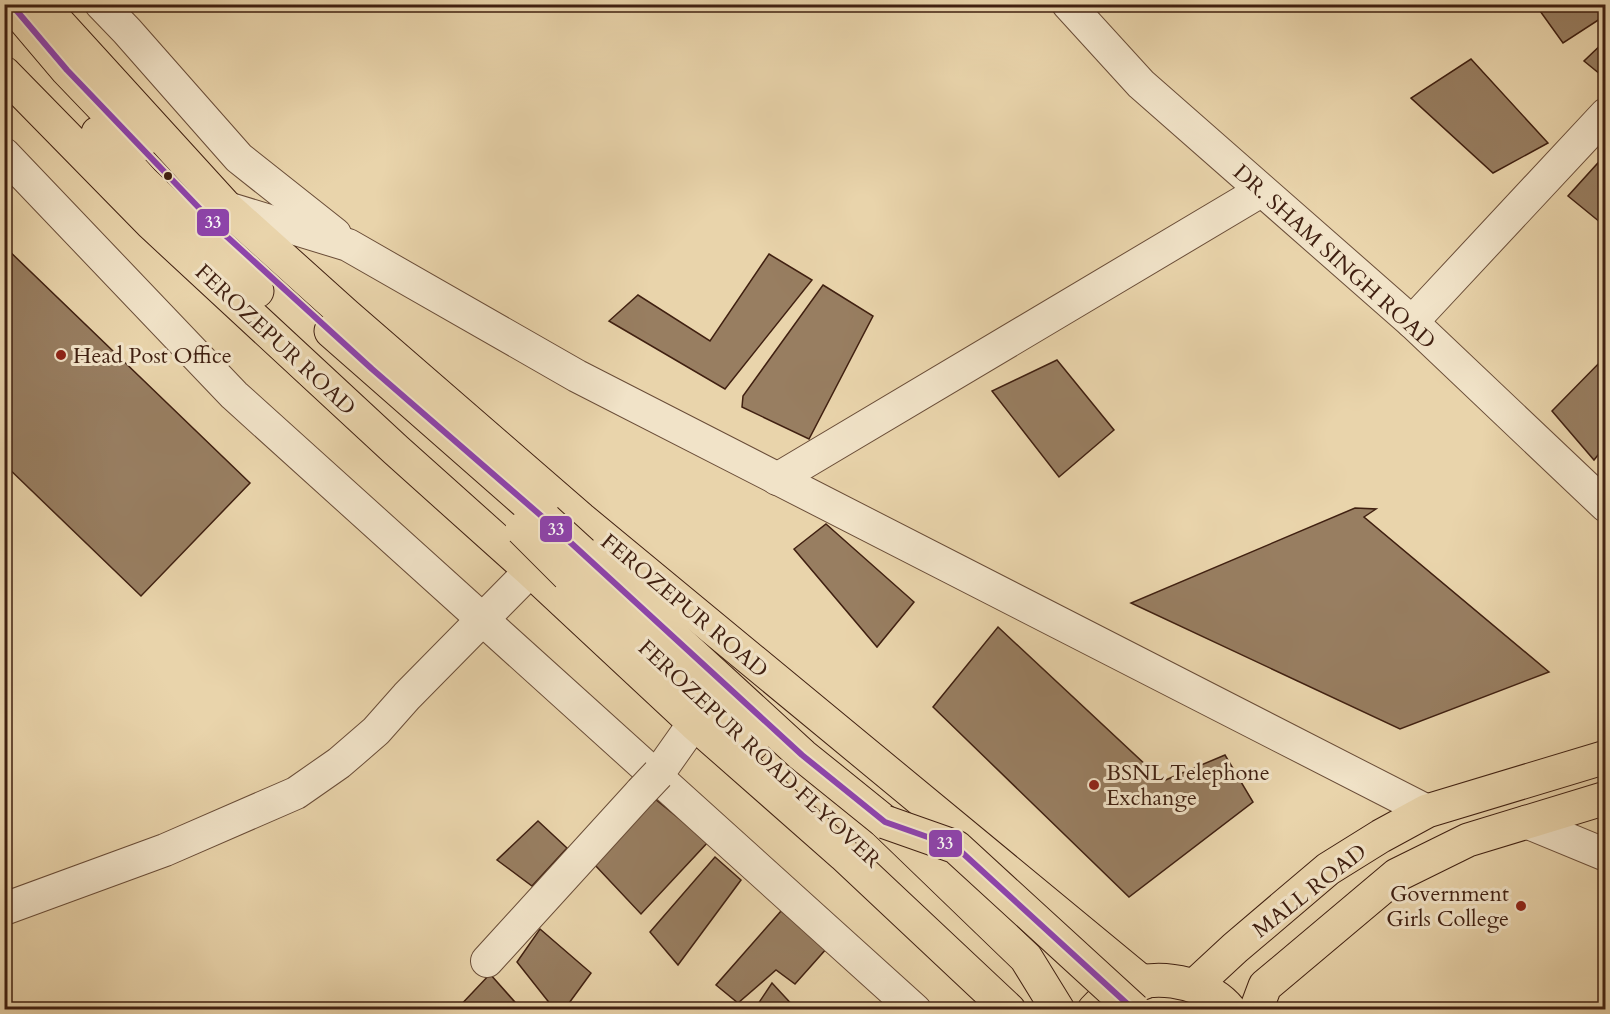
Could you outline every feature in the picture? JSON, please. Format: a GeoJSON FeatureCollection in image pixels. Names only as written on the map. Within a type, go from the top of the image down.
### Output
{"type":"FeatureCollection","features":[{"type":"Feature","properties":{"kind":"main road"},"geometry":{"type":"LineString","coordinates":[[11,4],[67,70],[224,234],[372,369],[575,564]]}},
{"type":"Feature","properties":{"kind":"main road","name":"FEROZEPUR ROAD"},"geometry":{"type":"LineString","coordinates":[[40,4],[227,208],[346,315],[581,519],[1138,996]]}},
{"type":"Feature","properties":{"kind":"main road"},"geometry":{"type":"LineString","coordinates":[[4,30],[143,182],[351,379],[534,524]]}},
{"type":"Feature","properties":{"kind":"main road","name":"FEROZEPUR ROAD"},"geometry":{"type":"LineString","coordinates":[[4,73],[152,225],[694,723],[844,855],[1009,1010]]}},
{"type":"Feature","properties":{"kind":"main road","name":"FEROZEPUR ROAD FLYOVER"},"geometry":{"type":"LineString","coordinates":[[575,564],[885,822],[956,848],[1138,996]]}},
{"type":"Feature","properties":{"kind":"main road","name":"FEROZEPUR ROAD FLYOVER"},"geometry":{"type":"LineString","coordinates":[[575,564],[797,787],[1000,982],[1020,1010]]}},
{"type":"Feature","properties":{"kind":"main road","name":"MALL ROAD"},"geometry":{"type":"LineString","coordinates":[[1194,986],[1328,869],[1381,836],[1427,811],[1605,757]]}},
{"type":"Feature","properties":{"kind":"main road","name":"MALL ROAD"},"geometry":{"type":"LineString","coordinates":[[1256,1010],[1265,986],[1397,875],[1468,840],[1605,798]]}},
{"type":"Feature","properties":{"kind":"main road"},"geometry":{"type":"LineString","coordinates":[[885,822],[1026,958],[1058,1010]]}},
{"type":"Feature","properties":{"kind":"main road"},"geometry":{"type":"LineString","coordinates":[[1094,1010],[1107,997],[1136,983],[1138,996],[1169,980],[1201,988],[1230,1010]]}},
{"type":"Feature","properties":{"kind":"street"},"geometry":{"type":"LineString","coordinates":[[101,4],[239,158],[348,245],[577,376],[1427,811]]}},
{"type":"Feature","properties":{"kind":"street","name":"DR. SHAM SINGH ROAD"},"geometry":{"type":"LineString","coordinates":[[1068,4],[1142,84],[1412,322],[1605,506]]}},
{"type":"Feature","properties":{"kind":"street"},"geometry":{"type":"LineString","coordinates":[[1412,322],[1605,114]]}},
{"type":"Feature","properties":{"kind":"street"},"geometry":{"type":"LineString","coordinates":[[4,154],[234,394],[915,1010]]}},
{"type":"Feature","properties":{"kind":"street"},"geometry":{"type":"LineString","coordinates":[[777,479],[1261,191]]}},
{"type":"Feature","properties":{"kind":"street"},"geometry":{"type":"LineString","coordinates":[[227,208],[348,245]]}},
{"type":"Feature","properties":{"kind":"street"},"geometry":{"type":"LineString","coordinates":[[4,909],[165,850],[296,793],[339,763],[376,732],[483,618],[581,519]]}},
{"type":"Feature","properties":{"kind":"street"},"geometry":{"type":"LineString","coordinates":[[487,961],[650,783],[694,723]]}},
{"type":"Feature","properties":{"kind":"street"},"geometry":{"type":"LineString","coordinates":[[1526,822],[1605,855]]}},
{"type":"Feature","properties":{"kind":"building"},"geometry":{"type":"Polygon","coordinates":[[[1535,4],[1606,4],[1606,15],[1563,43],[1535,4]]]}},
{"type":"Feature","properties":{"kind":"building"},"geometry":{"type":"Polygon","coordinates":[[[1606,40],[1606,79],[1584,61],[1606,40]]]}},
{"type":"Feature","properties":{"kind":"building"},"geometry":{"type":"Polygon","coordinates":[[[1471,59],[1548,143],[1493,173],[1411,98],[1471,59]]]}},
{"type":"Feature","properties":{"kind":"building"},"geometry":{"type":"Polygon","coordinates":[[[1606,154],[1606,227],[1568,196],[1606,154]]]}},
{"type":"Feature","properties":{"kind":"building","name":"Head Post Office"},"geometry":{"type":"Polygon","coordinates":[[[4,246],[250,483],[141,596],[4,464],[4,246]]]}},
{"type":"Feature","properties":{"kind":"building"},"geometry":{"type":"Polygon","coordinates":[[[769,254],[812,280],[725,389],[609,321],[638,295],[710,341],[769,254]]]}},
{"type":"Feature","properties":{"kind":"building"},"geometry":{"type":"Polygon","coordinates":[[[823,285],[873,316],[809,439],[742,407],[743,396],[823,285]]]}},
{"type":"Feature","properties":{"kind":"building"},"geometry":{"type":"Polygon","coordinates":[[[1606,356],[1606,445],[1594,460],[1552,411],[1606,356]]]}},
{"type":"Feature","properties":{"kind":"building"},"geometry":{"type":"Polygon","coordinates":[[[1057,360],[1114,430],[1059,477],[992,391],[1057,360]]]}},
{"type":"Feature","properties":{"kind":"building"},"geometry":{"type":"Polygon","coordinates":[[[1355,508],[1376,509],[1364,517],[1549,672],[1400,729],[1131,603],[1355,508]]]}},
{"type":"Feature","properties":{"kind":"building"},"geometry":{"type":"Polygon","coordinates":[[[826,524],[914,602],[877,647],[794,549],[826,524]]]}},
{"type":"Feature","properties":{"kind":"building"},"geometry":{"type":"Polygon","coordinates":[[[998,627],[1163,781],[1225,755],[1253,802],[1129,897],[933,707],[998,627]]]}},
{"type":"Feature","properties":{"kind":"building"},"geometry":{"type":"Polygon","coordinates":[[[655,799],[708,842],[641,914],[594,864],[655,799]]]}},
{"type":"Feature","properties":{"kind":"building"},"geometry":{"type":"Polygon","coordinates":[[[538,821],[567,848],[532,886],[497,860],[538,821]]]}},
{"type":"Feature","properties":{"kind":"building"},"geometry":{"type":"Polygon","coordinates":[[[715,857],[741,880],[678,965],[650,932],[715,857]]]}},
{"type":"Feature","properties":{"kind":"building"},"geometry":{"type":"Polygon","coordinates":[[[781,911],[827,948],[795,984],[776,970],[738,1003],[716,985],[781,911]]]}},
{"type":"Feature","properties":{"kind":"building"},"geometry":{"type":"Polygon","coordinates":[[[540,929],[591,973],[564,1010],[555,1010],[517,962],[540,929]]]}},
{"type":"Feature","properties":{"kind":"building"},"geometry":{"type":"Polygon","coordinates":[[[490,974],[522,1010],[456,1010],[490,974]]]}},
{"type":"Feature","properties":{"kind":"building"},"geometry":{"type":"Polygon","coordinates":[[[772,983],[797,1010],[754,1010],[772,983]]]}},
{"type":"Feature","properties":{"kind":"transit line","name":"33"},"geometry":{"type":"LineString","coordinates":[[11,4],[67,70],[224,234],[372,369],[546,520],[802,755],[885,822],[956,847],[1134,1010]]}},
{"type":"Feature","properties":{"kind":"place","name":"Head Post Office"},"geometry":{"type":"Point","coordinates":[61,355]}},
{"type":"Feature","properties":{"kind":"place","name":"BSNL Telephone Exchange"},"geometry":{"type":"Point","coordinates":[1094,785]}},
{"type":"Feature","properties":{"kind":"place","name":"Government Girls College"},"geometry":{"type":"Point","coordinates":[1521,906]}}]}
